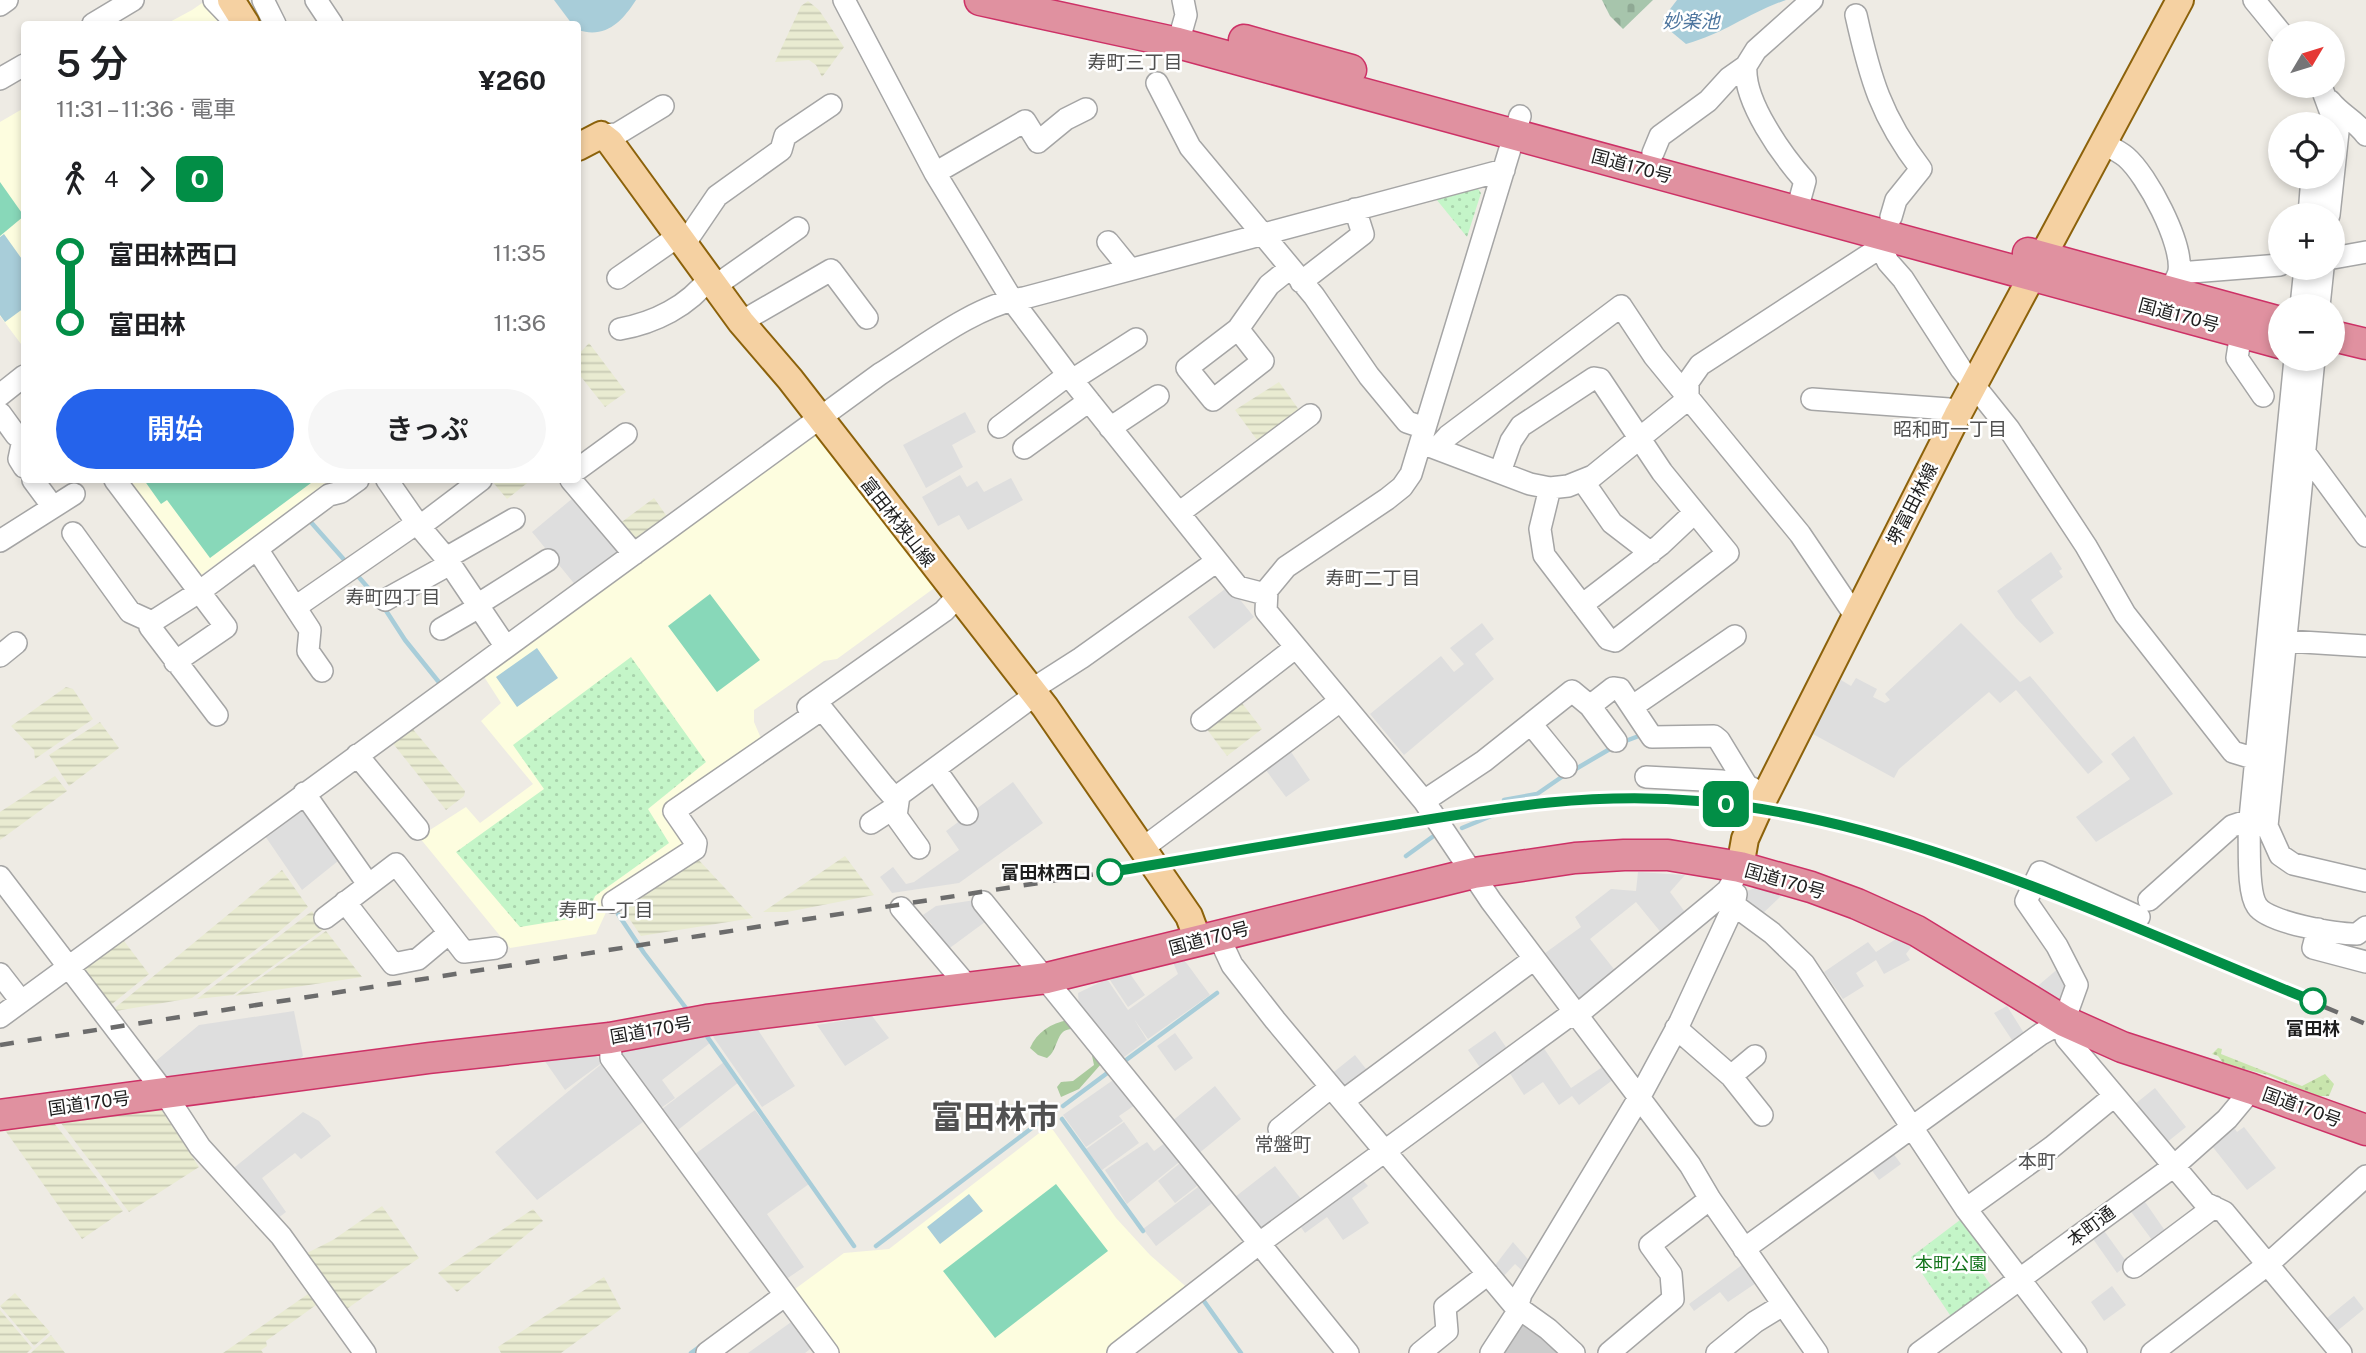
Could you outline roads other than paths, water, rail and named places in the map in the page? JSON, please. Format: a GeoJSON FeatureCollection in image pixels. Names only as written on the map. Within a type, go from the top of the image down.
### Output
{"type":"FeatureCollection","features":[{"type":"Feature","properties":{"kind":"highway","name":"国道170号"},"geometry":{"type":"LineString","coordinates":[[980,0],[1181,23]]}},
{"type":"Feature","properties":{"kind":"highway","name":"国道170号"},"geometry":{"type":"LineString","coordinates":[[1077,0],[1181,23],[1517,125],[1799,201]]}},
{"type":"Feature","properties":{"kind":"highway","name":"国道170号"},"geometry":{"type":"LineString","coordinates":[[1517,125],[1653,153],[1887,233],[2036,266],[2268,340]]}},
{"type":"Feature","properties":{"kind":"highway","name":"国道170号"},"geometry":{"type":"LineString","coordinates":[[2036,266],[2174,282],[2268,317]]}},
{"type":"Feature","properties":{"kind":"highway"},"geometry":{"type":"LineString","coordinates":[[2345,339],[2366,344]]}},
{"type":"Feature","properties":{"kind":"highway"},"geometry":{"type":"LineString","coordinates":[[2345,359],[2366,365]]}},
{"type":"Feature","properties":{"kind":"highway","name":"国道170号"},"geometry":{"type":"LineString","coordinates":[[0,1115],[442,1056],[610,1038],[707,1020],[1047,978],[1474,873],[1574,858],[1668,855],[1740,867],[1811,887],[1911,928],[2064,1021],[2122,1048],[2252,1089],[2366,1130]]}},
{"type":"Feature","properties":{"kind":"main road"},"geometry":{"type":"LineString","coordinates":[[231,0],[244,21]]}},
{"type":"Feature","properties":{"kind":"main road","name":"堺富田林線"},"geometry":{"type":"LineString","coordinates":[[1740,867],[1756,791],[1856,617],[1973,385],[2180,0]]}},
{"type":"Feature","properties":{"kind":"main road"},"geometry":{"type":"LineString","coordinates":[[581,145],[601,135]]}},
{"type":"Feature","properties":{"kind":"main road","name":"富田林狭山線"},"geometry":{"type":"LineString","coordinates":[[601,135],[610,142],[741,322],[1031,690],[1189,916],[1208,938]]}},
{"type":"Feature","properties":{"kind":"street"},"geometry":{"type":"LineString","coordinates":[[0,5],[8,0]]}},
{"type":"Feature","properties":{"kind":"street"},"geometry":{"type":"LineString","coordinates":[[98,21],[133,0]]}},
{"type":"Feature","properties":{"kind":"street"},"geometry":{"type":"LineString","coordinates":[[215,0],[234,21]]}},
{"type":"Feature","properties":{"kind":"street"},"geometry":{"type":"LineString","coordinates":[[264,0],[274,21]]}},
{"type":"Feature","properties":{"kind":"street"},"geometry":{"type":"LineString","coordinates":[[316,0],[330,21]]}},
{"type":"Feature","properties":{"kind":"street"},"geometry":{"type":"LineString","coordinates":[[844,0],[935,173],[1012,300],[1070,378],[1238,587],[1265,594]]}},
{"type":"Feature","properties":{"kind":"street"},"geometry":{"type":"LineString","coordinates":[[1653,153],[1660,136],[1708,101],[1729,78],[1746,66],[1756,50],[1812,0]]}},
{"type":"Feature","properties":{"kind":"street"},"geometry":{"type":"LineString","coordinates":[[2253,0],[2271,21]]}},
{"type":"Feature","properties":{"kind":"street"},"geometry":{"type":"LineString","coordinates":[[1856,15],[1877,99],[1921,169],[1896,200],[1887,233],[1888,262],[1903,279],[1973,385],[2009,429],[2086,546],[2125,614],[2233,752],[2256,759]]}},
{"type":"Feature","properties":{"kind":"street"},"geometry":{"type":"LineString","coordinates":[[1746,66],[1745,82],[1782,155],[1805,181],[1799,201]]}},
{"type":"Feature","properties":{"kind":"street"},"geometry":{"type":"LineString","coordinates":[[0,79],[21,67]]}},
{"type":"Feature","properties":{"kind":"street"},"geometry":{"type":"LineString","coordinates":[[1157,83],[1190,147],[1222,181],[1259,234],[1295,276],[1407,422],[1428,439],[1500,472],[1550,488],[1583,481],[1688,399]]}},
{"type":"Feature","properties":{"kind":"street"},"geometry":{"type":"LineString","coordinates":[[2326,98],[2338,132],[2330,203]]}},
{"type":"Feature","properties":{"kind":"street"},"geometry":{"type":"LineString","coordinates":[[2329,98],[2341,115],[2358,124],[2366,135]]}},
{"type":"Feature","properties":{"kind":"street"},"geometry":{"type":"LineString","coordinates":[[618,278],[682,239],[717,196],[781,150],[785,136],[831,105]]}},
{"type":"Feature","properties":{"kind":"street"},"geometry":{"type":"LineString","coordinates":[[601,135],[617,134],[663,106]]}},
{"type":"Feature","properties":{"kind":"street"},"geometry":{"type":"LineString","coordinates":[[935,173],[1025,121],[1038,142],[1066,119],[1086,109]]}},
{"type":"Feature","properties":{"kind":"street"},"geometry":{"type":"LineString","coordinates":[[1517,125],[1428,439],[1411,474],[1402,487],[1286,567],[1274,579],[1265,594],[1266,611],[1424,801],[1534,959],[1690,1165],[1710,1199],[1817,1353]]}},
{"type":"Feature","properties":{"kind":"street"},"geometry":{"type":"LineString","coordinates":[[2102,143],[2126,157],[2146,181],[2178,252],[2174,282],[2268,267]]}},
{"type":"Feature","properties":{"kind":"street"},"geometry":{"type":"LineString","coordinates":[[0,1017],[819,419],[930,343],[1004,301],[1504,170]]}},
{"type":"Feature","properties":{"kind":"street"},"geometry":{"type":"LineString","coordinates":[[1238,329],[1269,285],[1295,276],[1363,234],[1355,209]]}},
{"type":"Feature","properties":{"kind":"street"},"geometry":{"type":"LineString","coordinates":[[620,329],[659,317],[798,228]]}},
{"type":"Feature","properties":{"kind":"street"},"geometry":{"type":"LineString","coordinates":[[1688,399],[1688,382],[1700,365],[1887,233]]}},
{"type":"Feature","properties":{"kind":"street"},"geometry":{"type":"LineString","coordinates":[[1108,243],[1130,270]]}},
{"type":"Feature","properties":{"kind":"street"},"geometry":{"type":"LineString","coordinates":[[2345,256],[2366,252]]}},
{"type":"Feature","properties":{"kind":"street"},"geometry":{"type":"LineString","coordinates":[[741,322],[831,270],[867,318]]}},
{"type":"Feature","properties":{"kind":"street"},"geometry":{"type":"LineString","coordinates":[[1428,439],[1448,436],[1622,306],[1654,356],[1800,534],[1856,617]]}},
{"type":"Feature","properties":{"kind":"street"},"geometry":{"type":"LineString","coordinates":[[2241,333],[2237,358],[2263,396]]}},
{"type":"Feature","properties":{"kind":"street"},"geometry":{"type":"LineString","coordinates":[[999,428],[1070,378],[1136,339]]}},
{"type":"Feature","properties":{"kind":"street"},"geometry":{"type":"LineString","coordinates":[[2294,371],[2250,820],[2251,888],[2256,906],[2266,914],[2336,934],[2357,934],[2366,927]]}},
{"type":"Feature","properties":{"kind":"street"},"geometry":{"type":"LineString","coordinates":[[2313,371],[2267,826],[2280,855],[2292,864],[2366,881]]}},
{"type":"Feature","properties":{"kind":"street"},"geometry":{"type":"LineString","coordinates":[[0,395],[21,378]]}},
{"type":"Feature","properties":{"kind":"street"},"geometry":{"type":"LineString","coordinates":[[1500,472],[1511,441],[1521,426],[1594,379],[1601,379],[1639,438],[1694,513],[1726,546],[1728,553],[1620,640],[1608,639],[1549,562],[1541,547],[1540,529],[1550,488]]}},
{"type":"Feature","properties":{"kind":"street"},"geometry":{"type":"LineString","coordinates":[[1111,428],[1158,396]]}},
{"type":"Feature","properties":{"kind":"street"},"geometry":{"type":"LineString","coordinates":[[1812,399],[1949,409],[1957,416]]}},
{"type":"Feature","properties":{"kind":"street"},"geometry":{"type":"LineString","coordinates":[[1024,448],[1089,401]]}},
{"type":"Feature","properties":{"kind":"street"},"geometry":{"type":"LineString","coordinates":[[0,413],[21,445]]}},
{"type":"Feature","properties":{"kind":"street"},"geometry":{"type":"LineString","coordinates":[[1179,513],[1310,415]]}},
{"type":"Feature","properties":{"kind":"street"},"geometry":{"type":"LineString","coordinates":[[581,467],[627,435]]}},
{"type":"Feature","properties":{"kind":"street"},"geometry":{"type":"LineString","coordinates":[[2305,453],[2366,536]]}},
{"type":"Feature","properties":{"kind":"street"},"geometry":{"type":"LineString","coordinates":[[1583,481],[1612,523],[1651,553]]}},
{"type":"Feature","properties":{"kind":"street"},"geometry":{"type":"LineString","coordinates":[[35,483],[52,507]]}},
{"type":"Feature","properties":{"kind":"street"},"geometry":{"type":"LineString","coordinates":[[117,483],[226,627],[175,662]]}},
{"type":"Feature","properties":{"kind":"street"},"geometry":{"type":"LineString","coordinates":[[217,715],[150,627],[152,622],[200,592],[329,495],[341,492],[354,483]]}},
{"type":"Feature","properties":{"kind":"street"},"geometry":{"type":"LineString","coordinates":[[297,607],[372,540],[418,525],[477,483]]}},
{"type":"Feature","properties":{"kind":"street"},"geometry":{"type":"LineString","coordinates":[[575,483],[634,554]]}},
{"type":"Feature","properties":{"kind":"street"},"geometry":{"type":"LineString","coordinates":[[398,484],[418,525],[448,561],[506,647]]}},
{"type":"Feature","properties":{"kind":"street"},"geometry":{"type":"LineString","coordinates":[[0,541],[74,494]]}},
{"type":"Feature","properties":{"kind":"street"},"geometry":{"type":"LineString","coordinates":[[1583,605],[1651,553],[1694,513]]}},
{"type":"Feature","properties":{"kind":"street"},"geometry":{"type":"LineString","coordinates":[[385,600],[514,519]]}},
{"type":"Feature","properties":{"kind":"street"},"geometry":{"type":"LineString","coordinates":[[73,533],[130,612],[152,622]]}},
{"type":"Feature","properties":{"kind":"street"},"geometry":{"type":"LineString","coordinates":[[257,549],[310,630],[308,651],[322,671]]}},
{"type":"Feature","properties":{"kind":"street"},"geometry":{"type":"LineString","coordinates":[[441,629],[548,560]]}},
{"type":"Feature","properties":{"kind":"street"},"geometry":{"type":"LineString","coordinates":[[871,823],[935,769],[1028,701],[1031,690],[1082,658],[1217,561]]}},
{"type":"Feature","properties":{"kind":"street"},"geometry":{"type":"LineString","coordinates":[[808,707],[944,611],[957,597]]}},
{"type":"Feature","properties":{"kind":"street"},"geometry":{"type":"LineString","coordinates":[[1633,706],[1735,636]]}},
{"type":"Feature","properties":{"kind":"street"},"geometry":{"type":"LineString","coordinates":[[2286,641],[2366,646]]}},
{"type":"Feature","properties":{"kind":"street"},"geometry":{"type":"LineString","coordinates":[[1202,720],[1295,648]]}},
{"type":"Feature","properties":{"kind":"street"},"geometry":{"type":"LineString","coordinates":[[1590,706],[1613,688],[1620,688],[1650,734],[1714,736],[1756,791]]}},
{"type":"Feature","properties":{"kind":"street"},"geometry":{"type":"LineString","coordinates":[[1424,801],[1572,691],[1590,706],[1616,741]]}},
{"type":"Feature","properties":{"kind":"street"},"geometry":{"type":"LineString","coordinates":[[1143,848],[1340,701]]}},
{"type":"Feature","properties":{"kind":"street"},"geometry":{"type":"LineString","coordinates":[[613,902],[695,849],[696,843],[674,811],[822,709],[898,801]]}},
{"type":"Feature","properties":{"kind":"street"},"geometry":{"type":"LineString","coordinates":[[1531,724],[1566,766]]}},
{"type":"Feature","properties":{"kind":"street"},"geometry":{"type":"LineString","coordinates":[[357,755],[383,803],[418,829]]}},
{"type":"Feature","properties":{"kind":"street"},"geometry":{"type":"LineString","coordinates":[[935,769],[967,814]]}},
{"type":"Feature","properties":{"kind":"street"},"geometry":{"type":"LineString","coordinates":[[1646,777],[1722,780],[1756,791]]}},
{"type":"Feature","properties":{"kind":"street"},"geometry":{"type":"LineString","coordinates":[[304,793],[368,884]]}},
{"type":"Feature","properties":{"kind":"street"},"geometry":{"type":"LineString","coordinates":[[898,801],[896,816],[919,848]]}},
{"type":"Feature","properties":{"kind":"street"},"geometry":{"type":"LineString","coordinates":[[2250,820],[2232,826],[2144,909],[2040,872],[2026,901],[2057,946],[2077,985],[2064,1021],[2066,1038],[2205,1203],[2224,1212],[2341,1353]]}},
{"type":"Feature","properties":{"kind":"street"},"geometry":{"type":"LineString","coordinates":[[325,918],[396,864],[464,952],[496,948]]}},
{"type":"Feature","properties":{"kind":"street"},"geometry":{"type":"LineString","coordinates":[[1491,1353],[1518,1308],[1521,1294],[1639,1098],[1676,1028],[1734,905],[1740,867]]}},
{"type":"Feature","properties":{"kind":"street"},"geometry":{"type":"LineString","coordinates":[[1132,1349],[1261,1242],[1566,1018],[1577,1016],[1728,890],[1740,867]]}},
{"type":"Feature","properties":{"kind":"street"},"geometry":{"type":"LineString","coordinates":[[0,877],[164,1092],[200,1147],[281,1236],[365,1353]]}},
{"type":"Feature","properties":{"kind":"street"},"geometry":{"type":"LineString","coordinates":[[345,902],[393,964],[418,959],[449,933]]}},
{"type":"Feature","properties":{"kind":"street"},"geometry":{"type":"LineString","coordinates":[[984,902],[1348,1353]]}},
{"type":"Feature","properties":{"kind":"street"},"geometry":{"type":"LineString","coordinates":[[1734,905],[1772,933],[1804,964],[1966,1209],[2077,1353]]}},
{"type":"Feature","properties":{"kind":"street"},"geometry":{"type":"LineString","coordinates":[[901,908],[969,988]]}},
{"type":"Feature","properties":{"kind":"street"},"geometry":{"type":"LineString","coordinates":[[2318,929],[2313,948],[2366,962]]}},
{"type":"Feature","properties":{"kind":"street"},"geometry":{"type":"LineString","coordinates":[[1208,938],[1488,1274],[1518,1308],[1548,1329],[1574,1353]]}},
{"type":"Feature","properties":{"kind":"street"},"geometry":{"type":"LineString","coordinates":[[1279,1129],[1337,1094],[1534,959]]}},
{"type":"Feature","properties":{"kind":"street"},"geometry":{"type":"LineString","coordinates":[[0,974],[21,1001]]}},
{"type":"Feature","properties":{"kind":"street"},"geometry":{"type":"LineString","coordinates":[[1744,1249],[2048,1029],[2064,1021]]}},
{"type":"Feature","properties":{"kind":"street"},"geometry":{"type":"LineString","coordinates":[[1676,1028],[1731,1076],[1762,1115]]}},
{"type":"Feature","properties":{"kind":"street"},"geometry":{"type":"LineString","coordinates":[[610,1038],[611,1058],[828,1353]]}},
{"type":"Feature","properties":{"kind":"street"},"geometry":{"type":"LineString","coordinates":[[1731,1076],[1755,1056]]}},
{"type":"Feature","properties":{"kind":"street","name":"本町通"},"geometry":{"type":"LineString","coordinates":[[1919,1353],[2174,1166],[2227,1119],[2252,1089]]}},
{"type":"Feature","properties":{"kind":"street"},"geometry":{"type":"LineString","coordinates":[[1966,1209],[2052,1147],[2113,1097]]}},
{"type":"Feature","properties":{"kind":"street"},"geometry":{"type":"LineString","coordinates":[[2152,1353],[2267,1265],[2366,1176]]}},
{"type":"Feature","properties":{"kind":"street"},"geometry":{"type":"LineString","coordinates":[[1609,1353],[1673,1299],[1671,1274],[1650,1245],[1710,1199]]}},
{"type":"Feature","properties":{"kind":"street"},"geometry":{"type":"LineString","coordinates":[[2134,1267],[2214,1208]]}},
{"type":"Feature","properties":{"kind":"street"},"geometry":{"type":"LineString","coordinates":[[1420,1353],[1447,1331],[1446,1307],[1488,1274]]}},
{"type":"Feature","properties":{"kind":"street"},"geometry":{"type":"LineString","coordinates":[[707,1353],[784,1296]]}},
{"type":"Feature","properties":{"kind":"street"},"geometry":{"type":"LineString","coordinates":[[1717,1353],[1783,1304]]}},
{"type":"Feature","properties":{"kind":"water"},"geometry":{"type":"Polygon","coordinates":[[[554,0],[636,0],[619,22],[605,30],[581,31],[581,21],[570,21],[554,0]]]}},
{"type":"Feature","properties":{"kind":"water","name":"妙楽池"},"geometry":{"type":"Polygon","coordinates":[[[1677,0],[1786,0],[1713,35],[1686,44],[1662,24],[1677,0]]]}},
{"type":"Feature","properties":{"kind":"water"},"geometry":{"type":"Polygon","coordinates":[[[4,234],[21,258],[21,310],[5,322],[0,315],[0,237],[4,234]]]}},
{"type":"Feature","properties":{"kind":"water"},"geometry":{"type":"Polygon","coordinates":[[[537,648],[558,678],[517,707],[496,677],[537,648]]]}},
{"type":"Feature","properties":{"kind":"water"},"geometry":{"type":"Polygon","coordinates":[[[969,1194],[983,1211],[940,1244],[927,1227],[969,1194]]]}},
{"type":"Feature","properties":{"kind":"waterway"},"geometry":{"type":"LineString","coordinates":[[309,520],[347,563]]}},
{"type":"Feature","properties":{"kind":"waterway"},"geometry":{"type":"LineString","coordinates":[[356,574],[378,599]]}},
{"type":"Feature","properties":{"kind":"waterway"},"geometry":{"type":"LineString","coordinates":[[383,606],[405,640],[442,686]]}},
{"type":"Feature","properties":{"kind":"waterway"},"geometry":{"type":"LineString","coordinates":[[1623,742],[1644,734]]}},
{"type":"Feature","properties":{"kind":"waterway"},"geometry":{"type":"LineString","coordinates":[[1574,770],[1615,746]]}},
{"type":"Feature","properties":{"kind":"waterway"},"geometry":{"type":"LineString","coordinates":[[1504,800],[1537,794],[1566,774]]}},
{"type":"Feature","properties":{"kind":"waterway"},"geometry":{"type":"LineString","coordinates":[[1462,828],[1496,814]]}},
{"type":"Feature","properties":{"kind":"waterway"},"geometry":{"type":"LineString","coordinates":[[1406,856],[1435,835]]}},
{"type":"Feature","properties":{"kind":"waterway"},"geometry":{"type":"LineString","coordinates":[[618,914],[689,1012]]}},
{"type":"Feature","properties":{"kind":"waterway"},"geometry":{"type":"LineString","coordinates":[[1122,1063],[1217,993]]}},
{"type":"Feature","properties":{"kind":"waterway"},"geometry":{"type":"LineString","coordinates":[[706,1035],[854,1246]]}},
{"type":"Feature","properties":{"kind":"waterway"},"geometry":{"type":"LineString","coordinates":[[1063,1106],[1110,1071]]}},
{"type":"Feature","properties":{"kind":"waterway"},"geometry":{"type":"LineString","coordinates":[[876,1246],[1057,1109]]}},
{"type":"Feature","properties":{"kind":"waterway"},"geometry":{"type":"LineString","coordinates":[[1062,1119],[1143,1231]]}},
{"type":"Feature","properties":{"kind":"waterway"},"geometry":{"type":"LineString","coordinates":[[1201,1297],[1241,1353]]}},
{"type":"Feature","properties":{"kind":"waterway"},"geometry":{"type":"LineString","coordinates":[[691,1353],[702,1345]]}},
{"type":"Feature","properties":{"kind":"railway"},"geometry":{"type":"LineString","coordinates":[[0,1045],[1109,872],[1514,804],[1595,798],[1736,805],[1814,817],[1859,829],[2031,887],[2366,1024]]}},
{"type":"Feature","properties":{"kind":"train","name":"O"},"geometry":{"type":"LineString","coordinates":[[1110,872],[1514,804],[1595,798],[1695,800],[1814,817],[1905,842],[2031,887],[2313,1001]]}},
{"type":"Feature","properties":{"kind":"place","name":"富田林西口"},"geometry":{"type":"Point","coordinates":[1110,872]}},
{"type":"Feature","properties":{"kind":"place","name":"富田林"},"geometry":{"type":"Point","coordinates":[2313,1001]}},
{"type":"Feature","properties":{"kind":"district","name":"寿町三丁目"},"geometry":{"type":"Point","coordinates":[1135,62]}},
{"type":"Feature","properties":{"kind":"district","name":"昭和町一丁目"},"geometry":{"type":"Point","coordinates":[1950,429]}},
{"type":"Feature","properties":{"kind":"district","name":"寿町二丁目"},"geometry":{"type":"Point","coordinates":[1373,578]}},
{"type":"Feature","properties":{"kind":"district","name":"寿町四丁目"},"geometry":{"type":"Point","coordinates":[393,597]}},
{"type":"Feature","properties":{"kind":"district","name":"寿町一丁目"},"geometry":{"type":"Point","coordinates":[606,910]}},
{"type":"Feature","properties":{"kind":"district","name":"富田林市"},"geometry":{"type":"Point","coordinates":[995,1116]}},
{"type":"Feature","properties":{"kind":"district","name":"常盤町"},"geometry":{"type":"Point","coordinates":[1283,1144]}},
{"type":"Feature","properties":{"kind":"district","name":"本町"},"geometry":{"type":"Point","coordinates":[2037,1161]}},
{"type":"Feature","properties":{"kind":"park label","name":"本町公園"},"geometry":{"type":"Point","coordinates":[1951,1263]}}]}
